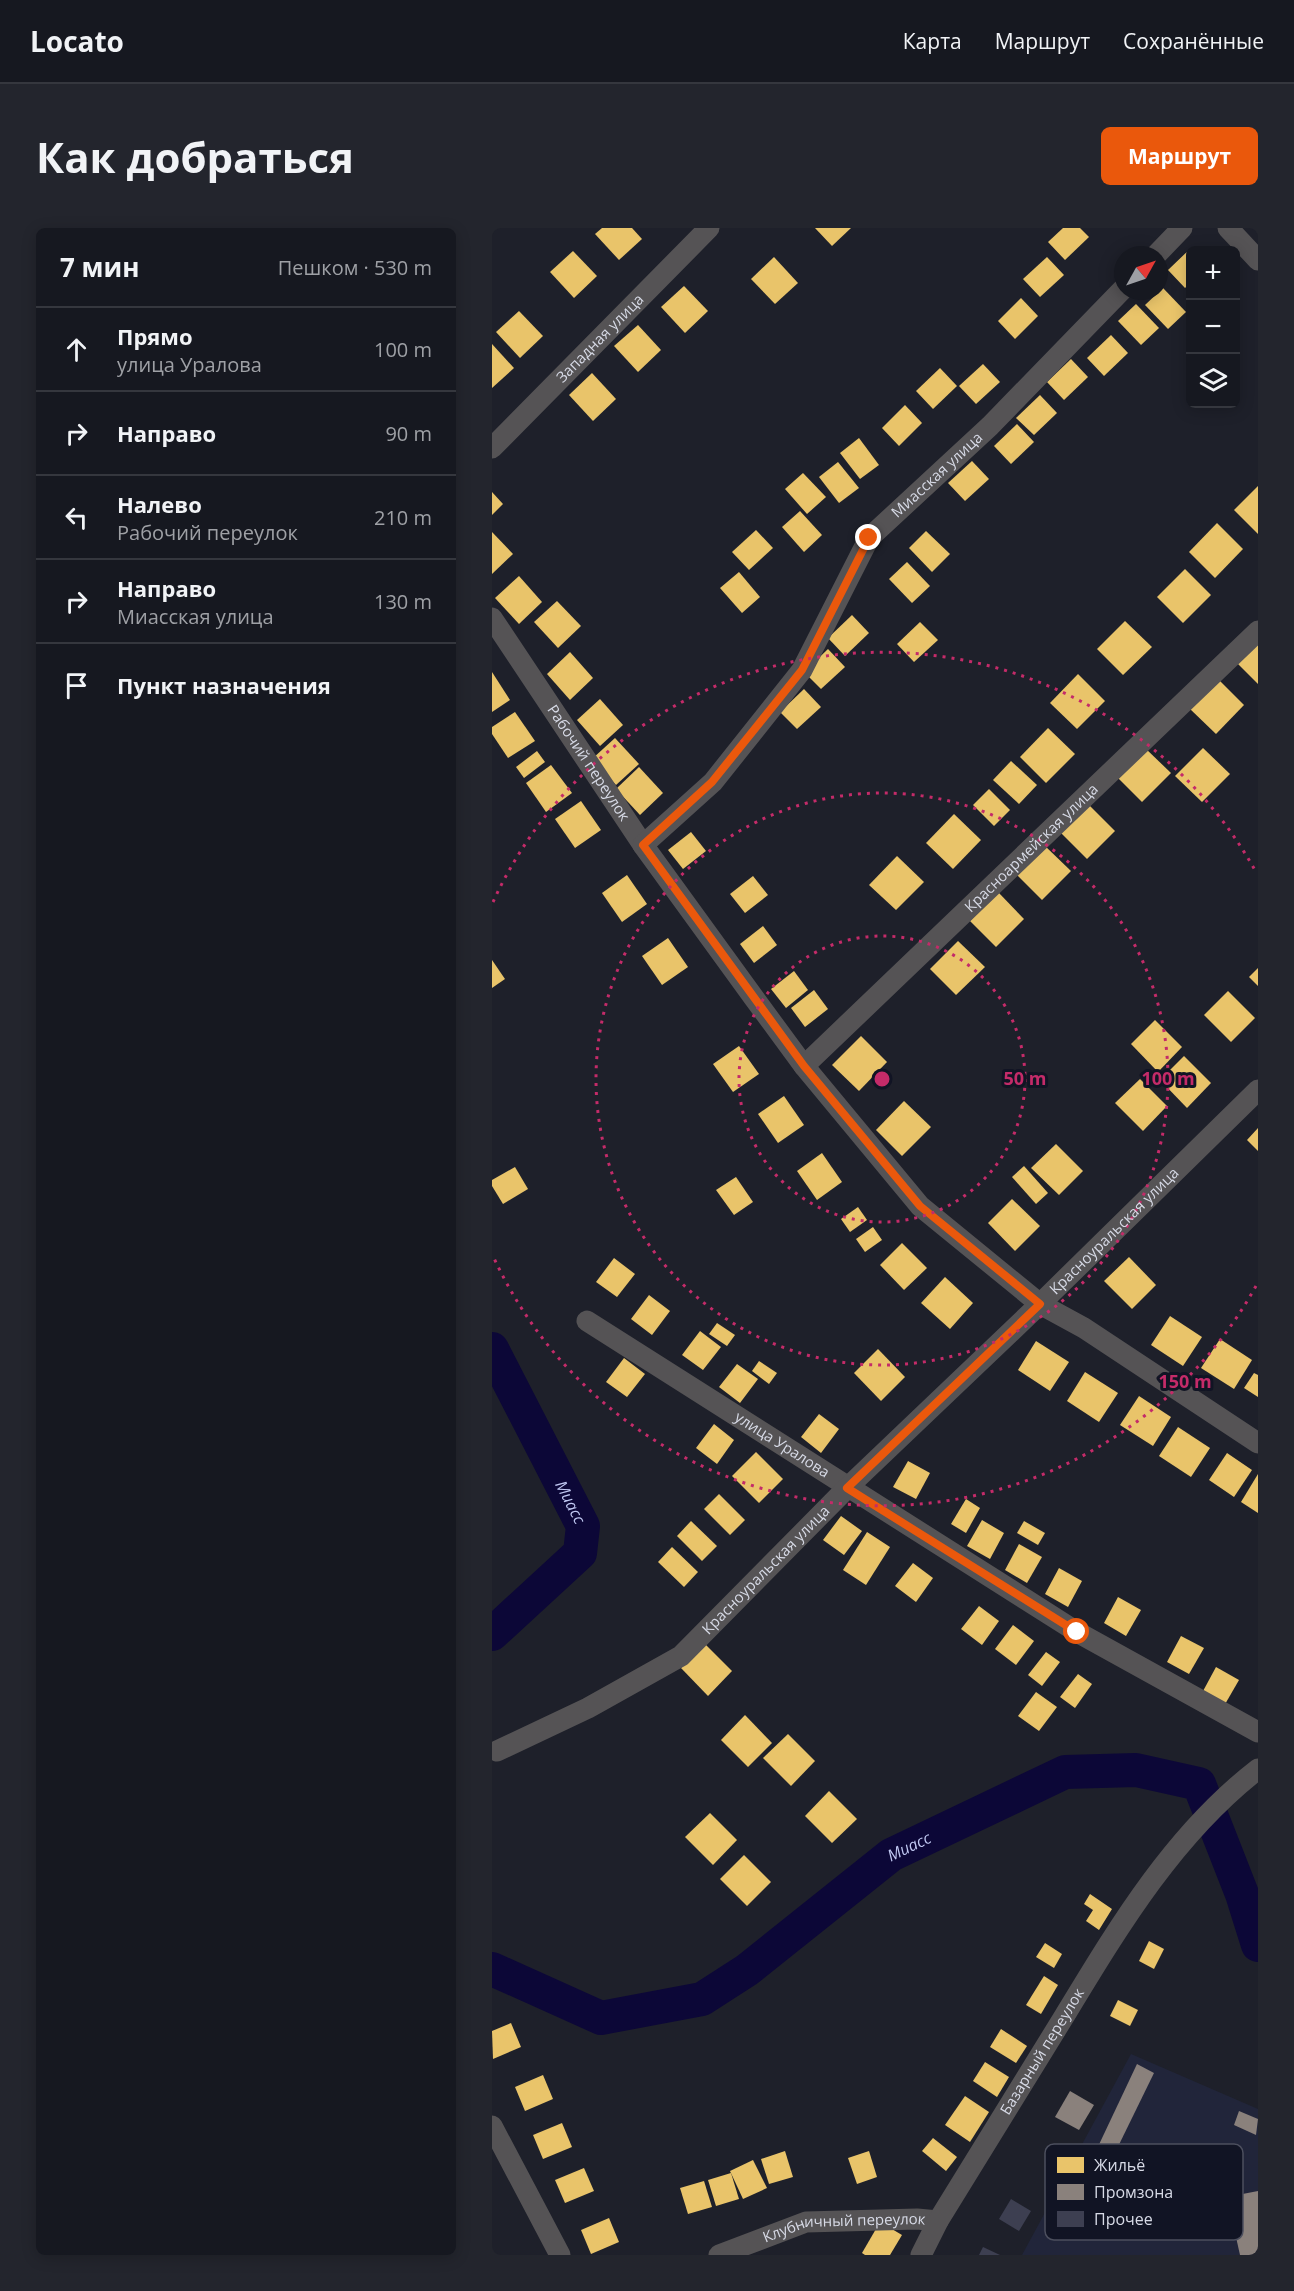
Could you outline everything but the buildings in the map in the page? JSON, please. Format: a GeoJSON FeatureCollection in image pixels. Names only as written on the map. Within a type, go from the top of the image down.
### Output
{"type":"FeatureCollection","features":[{"type":"Feature","properties":{"kind":"street","name":"Западная улица"},"geometry":{"type":"LineString","coordinates":[[492,447],[709,228]]}},
{"type":"Feature","properties":{"kind":"street"},"geometry":{"type":"LineString","coordinates":[[1165,246],[1182,228]]}},
{"type":"Feature","properties":{"kind":"street"},"geometry":{"type":"LineString","coordinates":[[1228,228],[1258,260]]}},
{"type":"Feature","properties":{"kind":"street","name":"Миасская улица"},"geometry":{"type":"LineString","coordinates":[[643,845],[712,782],[802,670],[869,538],[990,426],[1114,298]]}},
{"type":"Feature","properties":{"kind":"street","name":"Рабочий переулок"},"geometry":{"type":"LineString","coordinates":[[492,618],[643,845],[804,1066],[920,1206],[1040,1304],[1084,1328],[1258,1443]]}},
{"type":"Feature","properties":{"kind":"street","name":"Красноармейская улица"},"geometry":{"type":"LineString","coordinates":[[804,1066],[1258,631]]}},
{"type":"Feature","properties":{"kind":"street","name":"Красноуральская улица"},"geometry":{"type":"LineString","coordinates":[[497,1751],[588,1708],[681,1656],[847,1488],[1040,1304],[1258,1090]]}},
{"type":"Feature","properties":{"kind":"street","name":"улица Уралова"},"geometry":{"type":"LineString","coordinates":[[587,1321],[1077,1632],[1258,1732]]}},
{"type":"Feature","properties":{"kind":"street","name":"Базарный переулок"},"geometry":{"type":"LineString","coordinates":[[921,2255],[938,2221],[1124,1918],[1172,1854],[1240,1783],[1258,1769]]}},
{"type":"Feature","properties":{"kind":"street"},"geometry":{"type":"LineString","coordinates":[[492,2126],[560,2255]]}},
{"type":"Feature","properties":{"kind":"street","name":"Клубничный переулок"},"geometry":{"type":"LineString","coordinates":[[719,2255],[806,2222],[917,2219],[938,2221]]}},
{"type":"Feature","properties":{"kind":"shaded area"},"geometry":{"type":"Polygon","coordinates":[[[1131,2054],[1258,2109],[1258,2255],[1022,2255],[1045,2213],[1045,2240],[1243,2240],[1243,2144],[1082,2144],[1131,2054]]]}},
{"type":"Feature","properties":{"kind":"waterway","name":"Миасс"},"geometry":{"type":"LineString","coordinates":[[492,1349],[583,1526],[580,1553],[492,1634]]}},
{"type":"Feature","properties":{"kind":"waterway","name":"Миасс"},"geometry":{"type":"LineString","coordinates":[[492,1969],[601,2018],[702,1999],[747,1970],[891,1855],[1065,1772],[1136,1770],[1199,1784],[1242,1894],[1258,1945]]}},
{"type":"Feature","properties":{"kind":"route"},"geometry":{"type":"LineString","coordinates":[[869,538],[802,670],[712,782],[643,845],[804,1066],[920,1206],[1040,1304],[847,1488],[1077,1632]]}}]}
